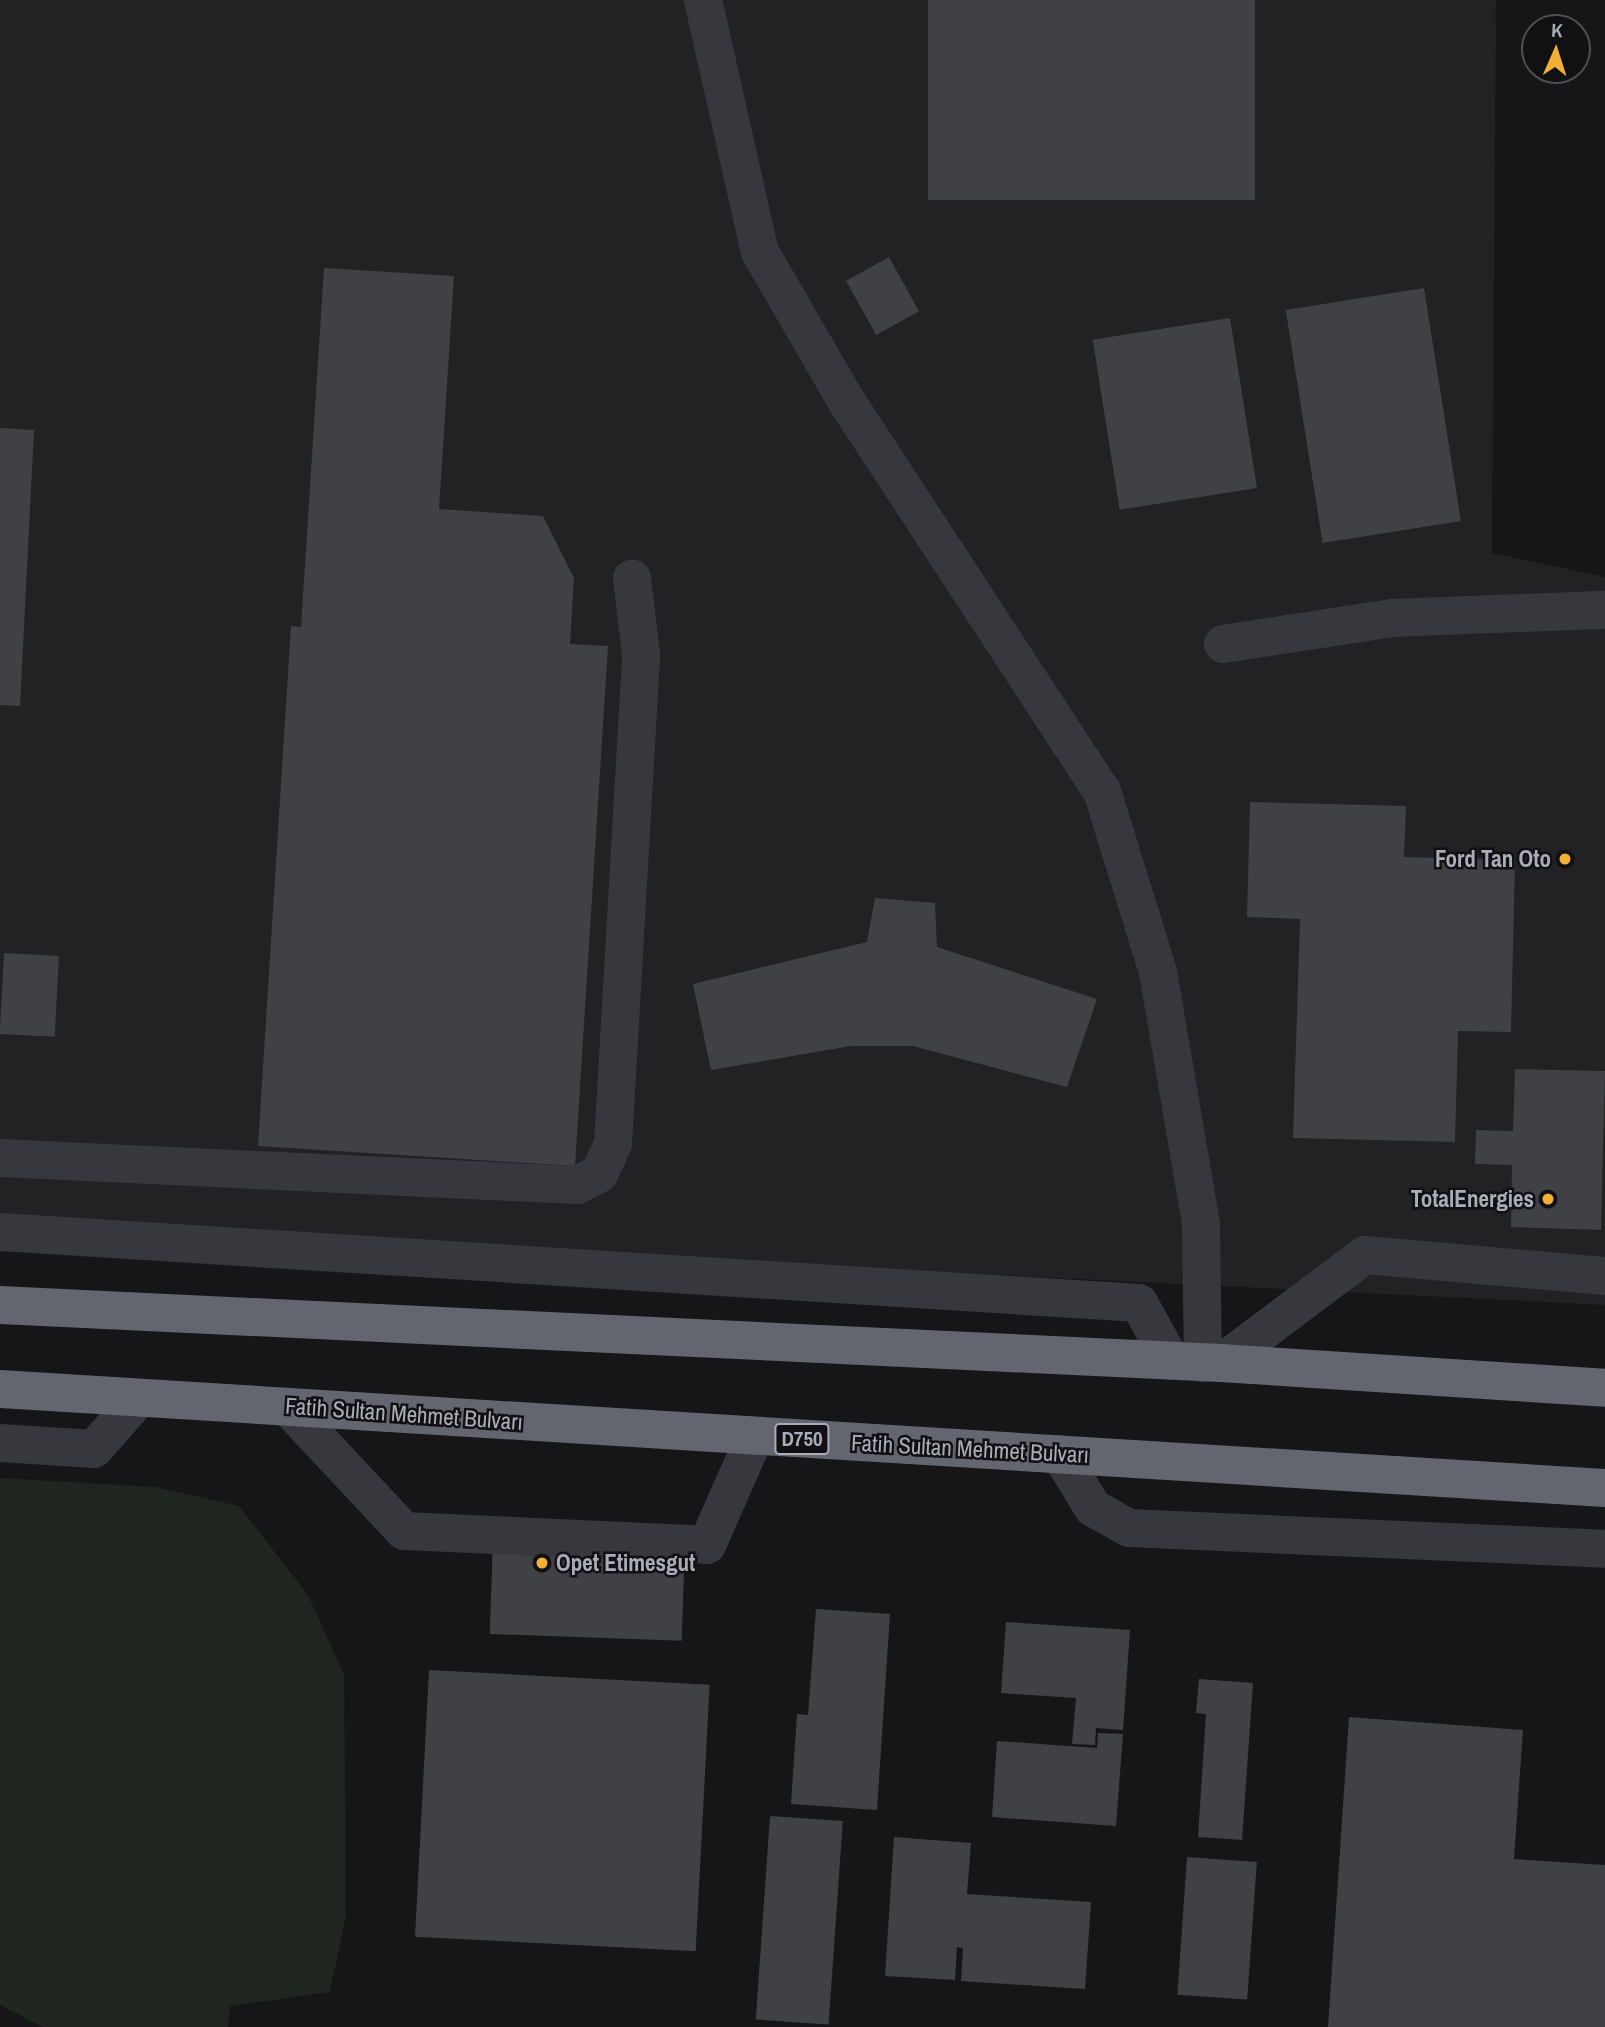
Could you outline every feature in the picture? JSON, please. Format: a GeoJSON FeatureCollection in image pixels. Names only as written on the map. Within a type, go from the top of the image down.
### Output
{"type":"FeatureCollection","features":[{"type":"Feature","properties":{"kind":"highway"},"geometry":{"type":"LineString","coordinates":[[0,1306],[1198,1363],[1605,1388]]}},
{"type":"Feature","properties":{"kind":"highway","name":"Fatih Sultan Mehmet Bulvarı"},"geometry":{"type":"LineString","coordinates":[[0,1389],[1605,1488]]}},
{"type":"Feature","properties":{"kind":"street"},"geometry":{"type":"LineString","coordinates":[[703,0],[760,252],[847,402],[1102,791],[1158,972],[1201,1223],[1198,1363]]}},
{"type":"Feature","properties":{"kind":"street"},"geometry":{"type":"LineString","coordinates":[[0,1158],[576,1185],[599,1174],[613,1144],[641,668],[632,579]]}},
{"type":"Feature","properties":{"kind":"street"},"geometry":{"type":"LineString","coordinates":[[1223,644],[1392,618],[1605,610]]}},
{"type":"Feature","properties":{"kind":"street"},"geometry":{"type":"LineString","coordinates":[[0,1232],[1139,1303],[1198,1363]]}},
{"type":"Feature","properties":{"kind":"street"},"geometry":{"type":"LineString","coordinates":[[1198,1363],[1365,1255],[1605,1276]]}},
{"type":"Feature","properties":{"kind":"street"},"geometry":{"type":"LineString","coordinates":[[0,1443],[94,1449],[139,1398]]}},
{"type":"Feature","properties":{"kind":"street"},"geometry":{"type":"LineString","coordinates":[[288,1407],[404,1531],[707,1545],[755,1436]]}},
{"type":"Feature","properties":{"kind":"street"},"geometry":{"type":"LineString","coordinates":[[1060,1454],[1093,1508],[1129,1528],[1605,1549]]}},
{"type":"Feature","properties":{"kind":"shaded area"},"geometry":{"type":"Polygon","coordinates":[[[0,0],[1496,0],[1492,553],[1605,577],[1605,1305],[0,1226],[0,0]]]}},
{"type":"Feature","properties":{"kind":"shaded area"},"geometry":{"type":"Polygon","coordinates":[[[0,1478],[156,1487],[239,1506],[308,1595],[344,1675],[346,1915],[330,1992],[230,2006],[228,2027],[43,2027],[0,2005],[0,1478]]]}},
{"type":"Feature","properties":{"kind":"building"},"geometry":{"type":"Polygon","coordinates":[[[928,0],[1255,0],[1255,200],[928,200],[928,0]]]}},
{"type":"Feature","properties":{"kind":"building"},"geometry":{"type":"Polygon","coordinates":[[[889,257],[919,311],[876,335],[846,281],[889,257]]]}},
{"type":"Feature","properties":{"kind":"building"},"geometry":{"type":"Polygon","coordinates":[[[324,268],[454,276],[439,509],[543,516],[574,578],[570,644],[608,646],[575,1166],[258,1146],[291,626],[301,627],[324,268]]]}},
{"type":"Feature","properties":{"kind":"building"},"geometry":{"type":"Polygon","coordinates":[[[1424,288],[1461,521],[1323,543],[1286,310],[1424,288]]]}},
{"type":"Feature","properties":{"kind":"building"},"geometry":{"type":"Polygon","coordinates":[[[1230,318],[1257,488],[1120,510],[1093,340],[1230,318]]]}},
{"type":"Feature","properties":{"kind":"building"},"geometry":{"type":"Polygon","coordinates":[[[0,428],[34,430],[20,706],[0,705],[0,428]]]}},
{"type":"Feature","properties":{"kind":"building"},"geometry":{"type":"Polygon","coordinates":[[[1250,802],[1406,806],[1404,857],[1515,860],[1511,1032],[1458,1031],[1455,1142],[1293,1138],[1300,919],[1247,917],[1250,802]]]}},
{"type":"Feature","properties":{"kind":"building"},"geometry":{"type":"Polygon","coordinates":[[[875,898],[935,903],[937,947],[1097,999],[1067,1087],[913,1046],[851,1046],[711,1070],[693,984],[867,942],[875,898]]]}},
{"type":"Feature","properties":{"kind":"building"},"geometry":{"type":"Polygon","coordinates":[[[4,953],[59,956],[55,1037],[0,1034],[4,953]]]}},
{"type":"Feature","properties":{"kind":"building"},"geometry":{"type":"Polygon","coordinates":[[[1515,1069],[1605,1071],[1601,1230],[1511,1227],[1512,1165],[1475,1164],[1476,1130],[1513,1131],[1515,1069]]]}},
{"type":"Feature","properties":{"kind":"building"},"geometry":{"type":"Polygon","coordinates":[[[493,1540],[685,1547],[682,1641],[490,1634],[493,1540]]]}},
{"type":"Feature","properties":{"kind":"building"},"geometry":{"type":"Polygon","coordinates":[[[816,1609],[890,1614],[877,1810],[791,1804],[797,1714],[808,1715],[816,1609]]]}},
{"type":"Feature","properties":{"kind":"building"},"geometry":{"type":"Polygon","coordinates":[[[1006,1622],[1130,1630],[1123,1730],[1096,1728],[1095,1745],[1072,1744],[1076,1698],[1001,1693],[1006,1622]]]}},
{"type":"Feature","properties":{"kind":"building"},"geometry":{"type":"Polygon","coordinates":[[[429,1670],[710,1685],[696,1951],[415,1937],[429,1670]]]}},
{"type":"Feature","properties":{"kind":"building"},"geometry":{"type":"Polygon","coordinates":[[[1199,1679],[1253,1683],[1242,1840],[1198,1837],[1206,1714],[1196,1713],[1199,1679]]]}},
{"type":"Feature","properties":{"kind":"building"},"geometry":{"type":"Polygon","coordinates":[[[1349,1717],[1523,1730],[1514,1859],[1605,1865],[1605,2027],[1328,2027],[1349,1717]]]}},
{"type":"Feature","properties":{"kind":"building"},"geometry":{"type":"Polygon","coordinates":[[[1098,1733],[1123,1734],[1116,1826],[992,1817],[997,1741],[1097,1748],[1098,1733]]]}},
{"type":"Feature","properties":{"kind":"building"},"geometry":{"type":"Polygon","coordinates":[[[770,1816],[843,1821],[829,2025],[756,2020],[770,1816]]]}},
{"type":"Feature","properties":{"kind":"building"},"geometry":{"type":"Polygon","coordinates":[[[894,1837],[971,1843],[967,1894],[1091,1902],[1085,1989],[961,1981],[963,1948],[957,1947],[955,1980],[885,1976],[894,1837]]]}},
{"type":"Feature","properties":{"kind":"building"},"geometry":{"type":"Polygon","coordinates":[[[1187,1857],[1257,1862],[1247,2000],[1177,1995],[1187,1857]]]}},
{"type":"Feature","properties":{"kind":"place","name":"Ford Tan Oto"},"geometry":{"type":"Point","coordinates":[1565,859]}},
{"type":"Feature","properties":{"kind":"place","name":"TotalEnergies"},"geometry":{"type":"Point","coordinates":[1548,1199]}},
{"type":"Feature","properties":{"kind":"place","name":"Opet Etimesgut"},"geometry":{"type":"Point","coordinates":[542,1563]}}]}
